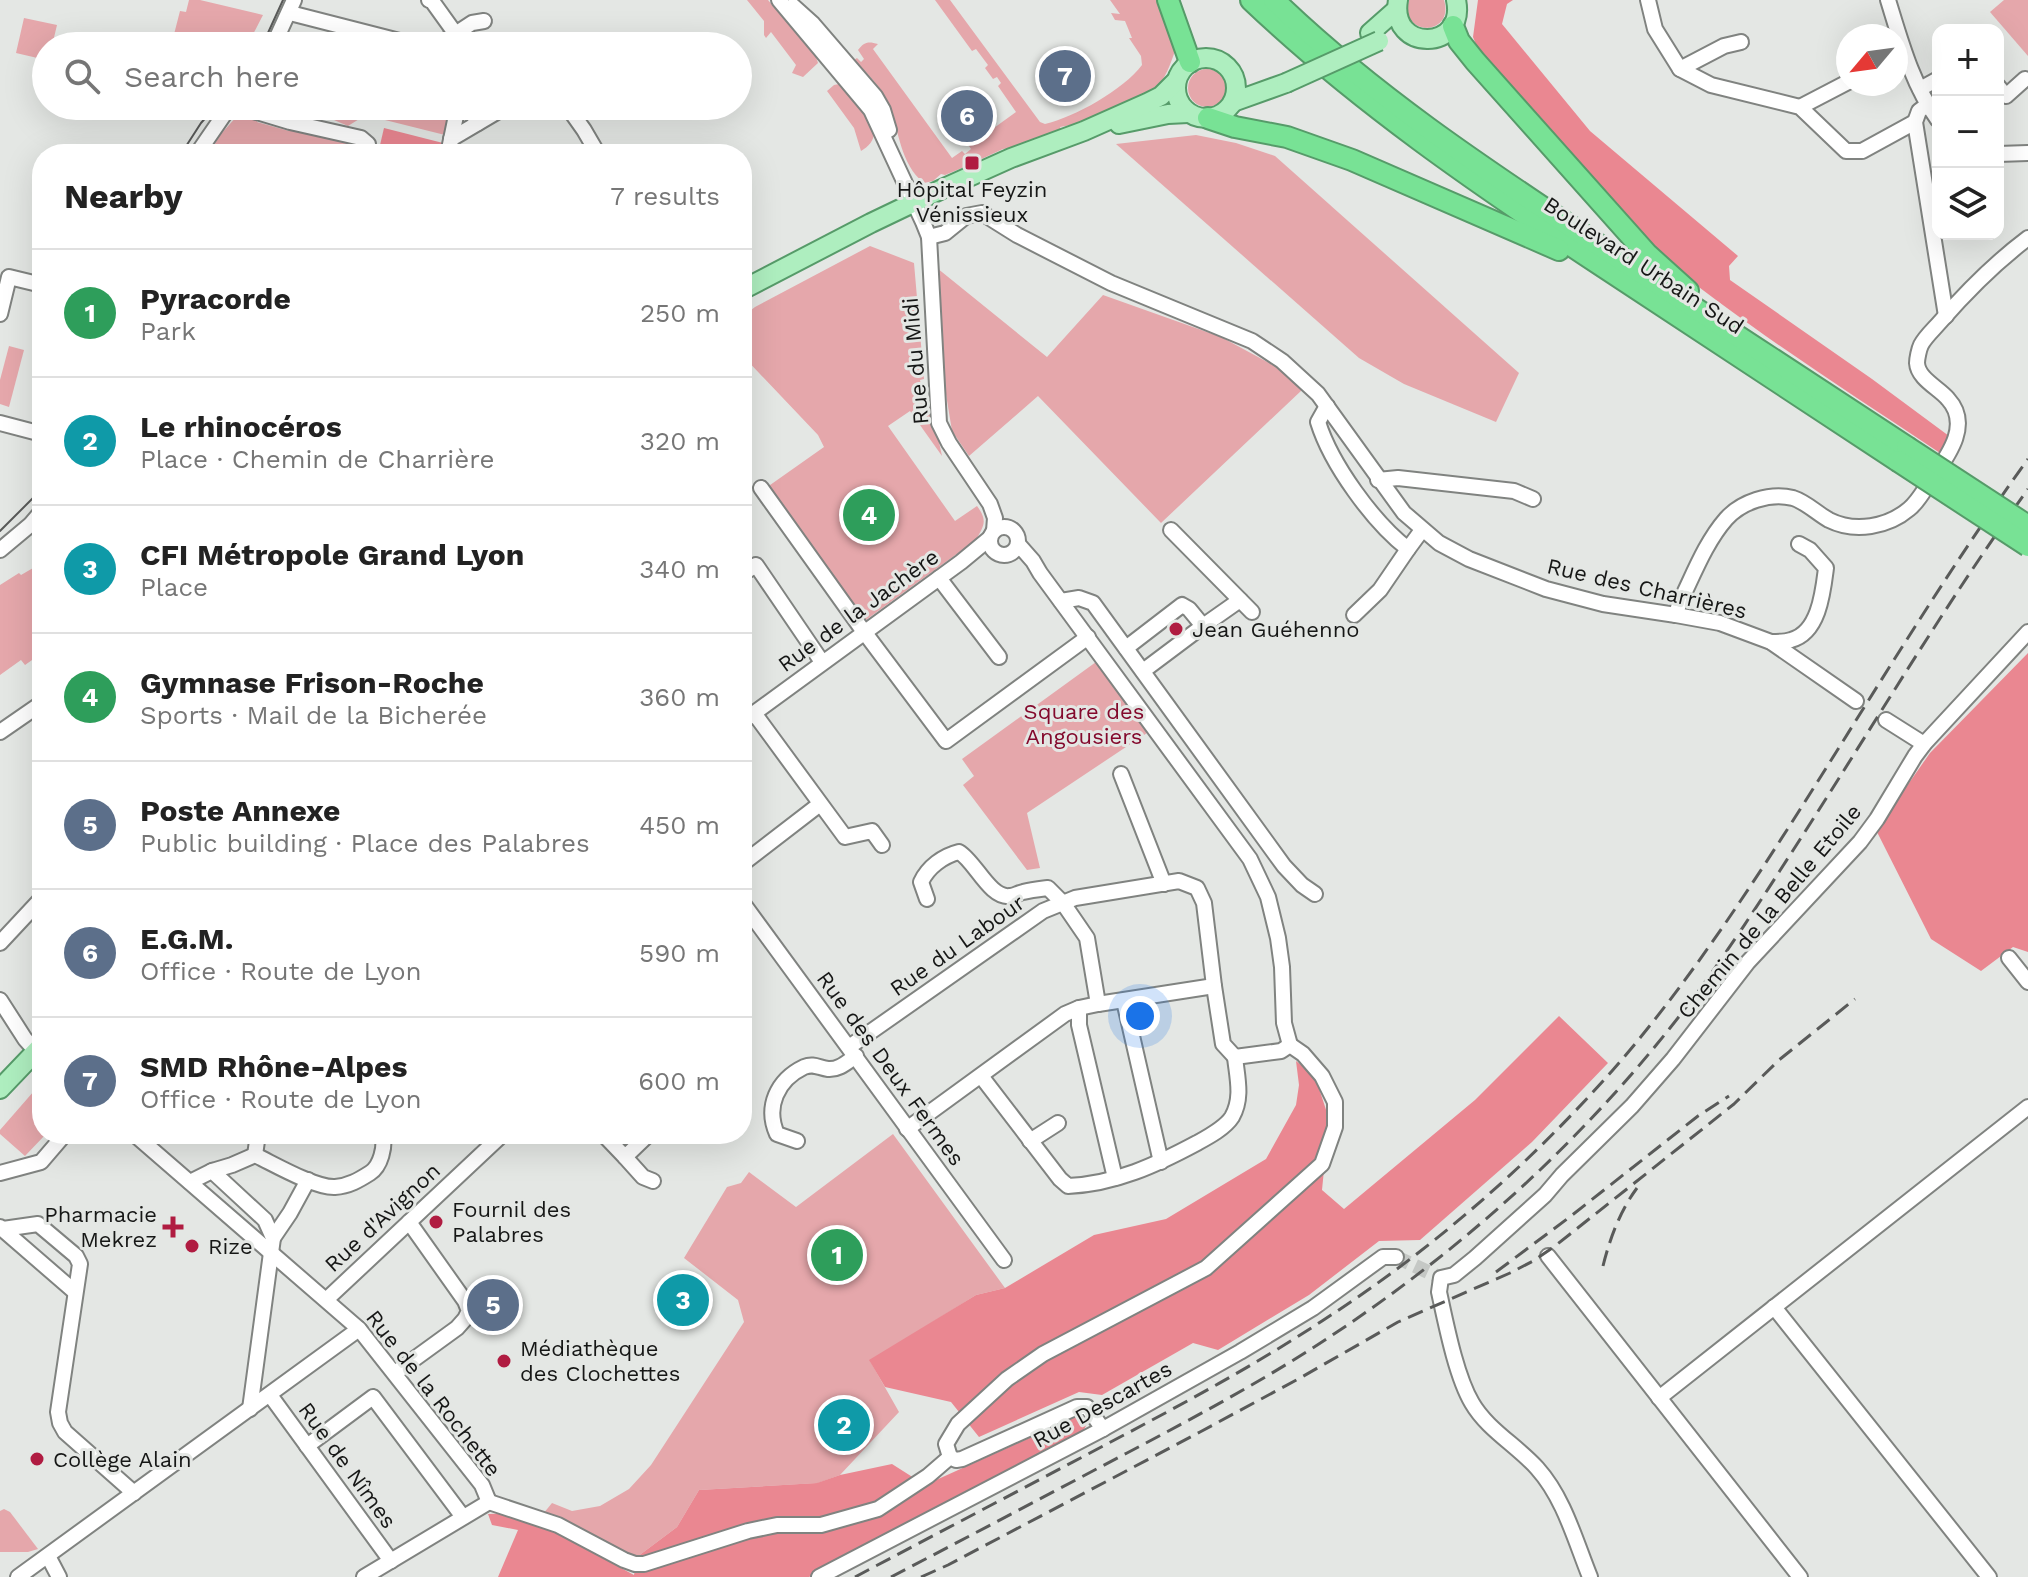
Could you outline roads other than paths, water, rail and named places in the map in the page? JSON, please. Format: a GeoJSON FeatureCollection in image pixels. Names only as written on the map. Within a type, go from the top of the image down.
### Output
{"type":"FeatureCollection","features":[{"type":"Feature","properties":{"kind":"highway"},"geometry":{"type":"LineString","coordinates":[[1168,0],[1190,62]]}},
{"type":"Feature","properties":{"kind":"highway","name":"Boulevard Urbain Sud"},"geometry":{"type":"LineString","coordinates":[[1251,0],[1346,83],[1501,199],[1903,454],[2028,526]]}},
{"type":"Feature","properties":{"kind":"highway","name":"Boulevard Urbain Sud"},"geometry":{"type":"LineString","coordinates":[[1274,0],[1361,76],[1439,136],[1709,317],[2028,546]]}},
{"type":"Feature","properties":{"kind":"highway"},"geometry":{"type":"LineString","coordinates":[[1453,26],[1459,41],[1485,72],[1647,254],[1700,301],[1709,317]]}},
{"type":"Feature","properties":{"kind":"highway"},"geometry":{"type":"LineString","coordinates":[[1208,118],[1235,127],[1287,137],[1352,160],[1557,248],[1597,273],[1612,272]]}},
{"type":"Feature","properties":{"kind":"main road"},"geometry":{"type":"LineString","coordinates":[[1397,5],[1398,18],[1407,32],[1426,40],[1446,33],[1453,26],[1458,1]]}},
{"type":"Feature","properties":{"kind":"main road"},"geometry":{"type":"LineString","coordinates":[[1374,37],[1397,5]]}},
{"type":"Feature","properties":{"kind":"main road"},"geometry":{"type":"LineString","coordinates":[[1233,102],[1374,37],[1407,32]]}},
{"type":"Feature","properties":{"kind":"main road"},"geometry":{"type":"LineString","coordinates":[[752,285],[915,202],[1011,158],[1084,131],[1161,96],[1190,62],[1216,60],[1242,78],[1261,81],[1282,79]]}},
{"type":"Feature","properties":{"kind":"main road"},"geometry":{"type":"LineString","coordinates":[[1176,81],[1177,99],[1188,113],[1208,118],[1218,116],[1233,102],[1236,85],[1230,70]]}},
{"type":"Feature","properties":{"kind":"main road"},"geometry":{"type":"LineString","coordinates":[[1084,131],[1168,114],[1188,113]]}},
{"type":"Feature","properties":{"kind":"main road"},"geometry":{"type":"LineString","coordinates":[[0,1089],[32,1059]]}},
{"type":"Feature","properties":{"kind":"street"},"geometry":{"type":"LineString","coordinates":[[429,0],[454,32]]}},
{"type":"Feature","properties":{"kind":"street"},"geometry":{"type":"LineString","coordinates":[[779,0],[864,100],[892,154]]}},
{"type":"Feature","properties":{"kind":"street"},"geometry":{"type":"LineString","coordinates":[[786,0],[813,24],[875,96],[883,110],[892,141],[892,154]]}},
{"type":"Feature","properties":{"kind":"street"},"geometry":{"type":"LineString","coordinates":[[1648,0],[1655,29],[1680,69],[1711,85],[1800,107],[1846,151],[1862,151],[1915,122]]}},
{"type":"Feature","properties":{"kind":"street"},"geometry":{"type":"LineString","coordinates":[[1888,0],[1907,64],[1932,112]]}},
{"type":"Feature","properties":{"kind":"street"},"geometry":{"type":"LineString","coordinates":[[280,32],[292,7],[373,32]]}},
{"type":"Feature","properties":{"kind":"street"},"geometry":{"type":"LineString","coordinates":[[457,32],[472,23],[484,21]]}},
{"type":"Feature","properties":{"kind":"street"},"geometry":{"type":"LineString","coordinates":[[1680,69],[1724,46],[1741,42]]}},
{"type":"Feature","properties":{"kind":"street"},"geometry":{"type":"LineString","coordinates":[[2004,94],[2006,96],[2025,79]]}},
{"type":"Feature","properties":{"kind":"street"},"geometry":{"type":"LineString","coordinates":[[1920,89],[1932,82]]}},
{"type":"Feature","properties":{"kind":"street"},"geometry":{"type":"LineString","coordinates":[[1800,107],[1836,88]]}},
{"type":"Feature","properties":{"kind":"street"},"geometry":{"type":"LineString","coordinates":[[1927,105],[1919,111],[1915,122],[1946,316]]}},
{"type":"Feature","properties":{"kind":"street"},"geometry":{"type":"LineString","coordinates":[[204,144],[220,120]]}},
{"type":"Feature","properties":{"kind":"street"},"geometry":{"type":"LineString","coordinates":[[283,120],[361,138],[368,144]]}},
{"type":"Feature","properties":{"kind":"street"},"geometry":{"type":"LineString","coordinates":[[450,144],[455,120]]}},
{"type":"Feature","properties":{"kind":"street"},"geometry":{"type":"LineString","coordinates":[[452,144],[483,120]]}},
{"type":"Feature","properties":{"kind":"street"},"geometry":{"type":"LineString","coordinates":[[577,120],[592,144]]}},
{"type":"Feature","properties":{"kind":"street"},"geometry":{"type":"LineString","coordinates":[[2004,154],[2028,153]]}},
{"type":"Feature","properties":{"kind":"street","name":"Rue du Midi"},"geometry":{"type":"LineString","coordinates":[[892,154],[929,237],[939,423],[990,504],[995,518],[990,546],[1009,546],[1009,521],[990,504]]}},
{"type":"Feature","properties":{"kind":"street","name":"Rue des Charrières"},"geometry":{"type":"LineString","coordinates":[[929,237],[945,233],[966,216],[982,213],[1017,235],[1111,283],[1252,341],[1310,385],[1404,513],[1439,543],[1469,559],[1546,589],[1603,604],[1720,623],[1771,642],[1856,701]]}},
{"type":"Feature","properties":{"kind":"street"},"geometry":{"type":"LineString","coordinates":[[1676,615],[1718,530],[1736,510],[1753,501],[1771,497],[1794,499],[1832,522],[1857,528],[1885,524],[1912,507],[1951,453],[1958,414],[1949,399],[1922,375],[1917,366],[1920,346],[2000,259],[2028,238]]}},
{"type":"Feature","properties":{"kind":"street"},"geometry":{"type":"LineString","coordinates":[[0,314],[9,277],[32,283]]}},
{"type":"Feature","properties":{"kind":"street"},"geometry":{"type":"LineString","coordinates":[[1327,406],[1318,422],[1324,442],[1374,516],[1391,537],[1408,549]]}},
{"type":"Feature","properties":{"kind":"street"},"geometry":{"type":"LineString","coordinates":[[0,423],[32,431]]}},
{"type":"Feature","properties":{"kind":"street"},"geometry":{"type":"LineString","coordinates":[[1378,480],[1398,478],[1514,491],[1533,499]]}},
{"type":"Feature","properties":{"kind":"street"},"geometry":{"type":"LineString","coordinates":[[761,488],[946,741],[1088,637]]}},
{"type":"Feature","properties":{"kind":"street"},"geometry":{"type":"LineString","coordinates":[[0,550],[32,523]]}},
{"type":"Feature","properties":{"kind":"street"},"geometry":{"type":"LineString","coordinates":[[992,534],[1003,527],[1009,546],[1033,561],[1250,859],[1268,897],[1278,938],[1284,1023],[1290,1045],[1303,1054],[1322,1076],[1335,1102],[1335,1127],[1322,1164],[1206,1268],[1043,1354],[1007,1379],[958,1424],[946,1444],[950,1457],[956,1460],[1084,1406],[1091,1410],[1103,1429]]}},
{"type":"Feature","properties":{"kind":"street"},"geometry":{"type":"LineString","coordinates":[[1171,530],[1252,612]]}},
{"type":"Feature","properties":{"kind":"street"},"geometry":{"type":"LineString","coordinates":[[1354,615],[1380,590],[1422,530]]}},
{"type":"Feature","properties":{"kind":"street","name":"Rue de la Jachère"},"geometry":{"type":"LineString","coordinates":[[752,715],[961,562],[992,534]]}},
{"type":"Feature","properties":{"kind":"street"},"geometry":{"type":"LineString","coordinates":[[1771,642],[1793,640],[1807,631],[1815,618],[1826,568],[1810,550],[1799,544]]}},
{"type":"Feature","properties":{"kind":"street","name":"Rue de la Jachère"},"geometry":{"type":"LineString","coordinates":[[961,562],[1009,546]]}},
{"type":"Feature","properties":{"kind":"street"},"geometry":{"type":"LineString","coordinates":[[752,568],[756,565],[822,662]]}},
{"type":"Feature","properties":{"kind":"street"},"geometry":{"type":"LineString","coordinates":[[939,578],[999,657]]}},
{"type":"Feature","properties":{"kind":"street"},"geometry":{"type":"LineString","coordinates":[[1061,601],[1079,598],[1093,603],[1284,866],[1315,894]]}},
{"type":"Feature","properties":{"kind":"street"},"geometry":{"type":"LineString","coordinates":[[1143,671],[1240,600]]}},
{"type":"Feature","properties":{"kind":"street"},"geometry":{"type":"LineString","coordinates":[[1126,648],[1182,605],[1203,626]]}},
{"type":"Feature","properties":{"kind":"street","name":"Chemin de la Belle Etoile"},"geometry":{"type":"LineString","coordinates":[[1590,1577],[1564,1510],[1547,1480],[1485,1420],[1468,1396],[1439,1292],[1441,1278],[1454,1275],[1545,1195],[1632,1106],[1673,1059],[1748,962],[1860,842],[1924,744],[2028,632]]}},
{"type":"Feature","properties":{"kind":"street"},"geometry":{"type":"LineString","coordinates":[[0,732],[32,710]]}},
{"type":"Feature","properties":{"kind":"street"},"geometry":{"type":"LineString","coordinates":[[1886,720],[1924,744]]}},
{"type":"Feature","properties":{"kind":"street"},"geometry":{"type":"LineString","coordinates":[[752,723],[845,837],[872,831],[882,845]]}},
{"type":"Feature","properties":{"kind":"street"},"geometry":{"type":"LineString","coordinates":[[1121,774],[1164,884]]}},
{"type":"Feature","properties":{"kind":"street"},"geometry":{"type":"LineString","coordinates":[[752,856],[820,804]]}},
{"type":"Feature","properties":{"kind":"street"},"geometry":{"type":"LineString","coordinates":[[927,899],[921,882],[926,872],[948,855],[959,852],[967,856],[999,895],[1009,897],[1048,888],[1063,903],[1087,938],[1098,1004]]}},
{"type":"Feature","properties":{"kind":"street","name":"Rue du Labour"},"geometry":{"type":"LineString","coordinates":[[797,1141],[777,1134],[771,1121],[775,1096],[781,1084],[805,1066],[839,1067],[852,1052],[1043,911],[1075,898],[1179,881],[1197,888],[1204,903],[1223,1044],[1235,1057],[1239,1099],[1230,1120],[1210,1135],[1161,1162],[1115,1178],[1068,1186],[1030,1141]]}},
{"type":"Feature","properties":{"kind":"street"},"geometry":{"type":"LineString","coordinates":[[0,943],[32,909]]}},
{"type":"Feature","properties":{"kind":"street","name":"Rue des Deux Fermes"},"geometry":{"type":"LineString","coordinates":[[752,918],[1004,1260]]}},
{"type":"Feature","properties":{"kind":"street"},"geometry":{"type":"LineString","coordinates":[[2009,958],[2028,982]]}},
{"type":"Feature","properties":{"kind":"street"},"geometry":{"type":"LineString","coordinates":[[907,1129],[1065,1014],[1098,1004],[1214,986]]}},
{"type":"Feature","properties":{"kind":"street"},"geometry":{"type":"LineString","coordinates":[[0,1000],[32,1042]]}},
{"type":"Feature","properties":{"kind":"street"},"geometry":{"type":"LineString","coordinates":[[1124,1001],[1161,1162]]}},
{"type":"Feature","properties":{"kind":"street"},"geometry":{"type":"LineString","coordinates":[[1079,1008],[1079,1025],[1115,1178]]}},
{"type":"Feature","properties":{"kind":"street"},"geometry":{"type":"LineString","coordinates":[[1235,1057],[1281,1051],[1290,1045]]}},
{"type":"Feature","properties":{"kind":"street"},"geometry":{"type":"LineString","coordinates":[[981,1076],[1030,1141],[1058,1123]]}},
{"type":"Feature","properties":{"kind":"street"},"geometry":{"type":"LineString","coordinates":[[1659,1398],[2028,1107]]}},
{"type":"Feature","properties":{"kind":"street"},"geometry":{"type":"LineString","coordinates":[[0,1173],[41,1162],[56,1144]]}},
{"type":"Feature","properties":{"kind":"street","name":"Rue de la Rochette"},"geometry":{"type":"LineString","coordinates":[[149,1144],[190,1182],[272,1244],[359,1329],[482,1485],[489,1502]]}},
{"type":"Feature","properties":{"kind":"street"},"geometry":{"type":"LineString","coordinates":[[255,1155],[257,1144]]}},
{"type":"Feature","properties":{"kind":"street"},"geometry":{"type":"LineString","coordinates":[[190,1182],[255,1155],[308,1180],[333,1187],[355,1183],[376,1169],[384,1144]]}},
{"type":"Feature","properties":{"kind":"street","name":"Rue d'Avignon"},"geometry":{"type":"LineString","coordinates":[[327,1299],[492,1144]]}},
{"type":"Feature","properties":{"kind":"street"},"geometry":{"type":"LineString","coordinates":[[613,1144],[643,1177],[653,1181]]}},
{"type":"Feature","properties":{"kind":"street"},"geometry":{"type":"LineString","coordinates":[[625,1157],[639,1144]]}},
{"type":"Feature","properties":{"kind":"street","name":"Rue de la Rochette"},"geometry":{"type":"LineString","coordinates":[[212,1171],[265,1220],[272,1244]]}},
{"type":"Feature","properties":{"kind":"street"},"geometry":{"type":"LineString","coordinates":[[250,1409],[272,1244],[308,1180]]}},
{"type":"Feature","properties":{"kind":"street"},"geometry":{"type":"LineString","coordinates":[[395,1373],[457,1328],[469,1311],[409,1222]]}},
{"type":"Feature","properties":{"kind":"street"},"geometry":{"type":"LineString","coordinates":[[1,1228],[38,1224],[76,1256],[80,1264],[58,1412],[60,1423],[65,1432],[134,1493]]}},
{"type":"Feature","properties":{"kind":"street"},"geometry":{"type":"LineString","coordinates":[[1,1228],[75,1292]]}},
{"type":"Feature","properties":{"kind":"street"},"geometry":{"type":"LineString","coordinates":[[1548,1256],[1800,1577]]}},
{"type":"Feature","properties":{"kind":"street","name":"Rue Descartes"},"geometry":{"type":"LineString","coordinates":[[819,1577],[1103,1429],[1313,1308],[1383,1257],[1396,1257]]}},
{"type":"Feature","properties":{"kind":"street"},"geometry":{"type":"LineString","coordinates":[[1774,1307],[1989,1577]]}},
{"type":"Feature","properties":{"kind":"street"},"geometry":{"type":"LineString","coordinates":[[18,1577],[359,1329]]}},
{"type":"Feature","properties":{"kind":"street","name":"Rue de Nîmes"},"geometry":{"type":"LineString","coordinates":[[270,1395],[391,1561]]}},
{"type":"Feature","properties":{"kind":"street"},"geometry":{"type":"LineString","coordinates":[[307,1446],[373,1397],[463,1517]]}},
{"type":"Feature","properties":{"kind":"street"},"geometry":{"type":"LineString","coordinates":[[364,1577],[489,1502],[558,1525],[624,1560],[644,1564],[748,1531],[777,1525],[821,1525],[878,1509],[928,1476],[950,1457]]}},
{"type":"Feature","properties":{"kind":"street"},"geometry":{"type":"LineString","coordinates":[[48,1556],[59,1577]]}},
{"type":"Feature","properties":{"kind":"tunnel"},"geometry":{"type":"LineString","coordinates":[[1396,1257],[1441,1278]]}},
{"type":"Feature","properties":{"kind":"tram line"},"geometry":{"type":"LineString","coordinates":[[268,32],[283,0]]}},
{"type":"Feature","properties":{"kind":"tram line"},"geometry":{"type":"LineString","coordinates":[[187,144],[204,120]]}},
{"type":"Feature","properties":{"kind":"tram line"},"geometry":{"type":"LineString","coordinates":[[0,531],[32,499]]}},
{"type":"Feature","properties":{"kind":"railway"},"geometry":{"type":"LineString","coordinates":[[855,1577],[1188,1401],[1296,1338],[1438,1237],[1546,1141],[1612,1071],[1688,976],[1757,876],[1940,588],[2028,459]]}},
{"type":"Feature","properties":{"kind":"railway"},"geometry":{"type":"LineString","coordinates":[[891,1577],[1181,1424],[1312,1349],[1429,1266],[1557,1154],[1634,1071],[1717,965],[1936,624],[2028,489]]}},
{"type":"Feature","properties":{"kind":"railway"},"geometry":{"type":"LineString","coordinates":[[921,1577],[1200,1432],[1398,1322],[1533,1261],[1734,1104],[1779,1060],[1855,999]]}},
{"type":"Feature","properties":{"kind":"railway"},"geometry":{"type":"LineString","coordinates":[[1496,1272],[1698,1116],[1729,1096]]}},
{"type":"Feature","properties":{"kind":"railway"},"geometry":{"type":"LineString","coordinates":[[1603,1266],[1616,1225],[1637,1188]]}},
{"type":"Feature","properties":{"kind":"place","name":"SMD Rhône-Alpes"},"geometry":{"type":"Point","coordinates":[1065,76]}},
{"type":"Feature","properties":{"kind":"place","name":"E.G.M."},"geometry":{"type":"Point","coordinates":[967,116]}},
{"type":"Feature","properties":{"kind":"place","name":"Hôpital Feyzin Vénissieux"},"geometry":{"type":"Point","coordinates":[972,163]}},
{"type":"Feature","properties":{"kind":"place","name":"Gymnase Frison-Roche"},"geometry":{"type":"Point","coordinates":[869,515]}},
{"type":"Feature","properties":{"kind":"place","name":"Jean Guéhenno"},"geometry":{"type":"Point","coordinates":[1176,629]}},
{"type":"Feature","properties":{"kind":"place","name":"Fournil des Palabres"},"geometry":{"type":"Point","coordinates":[436,1222]}},
{"type":"Feature","properties":{"kind":"place","name":"Pharmacie Mekrez"},"geometry":{"type":"Point","coordinates":[173,1227]}},
{"type":"Feature","properties":{"kind":"place","name":"Rize"},"geometry":{"type":"Point","coordinates":[192,1246]}},
{"type":"Feature","properties":{"kind":"place","name":"Pyracorde"},"geometry":{"type":"Point","coordinates":[837,1255]}},
{"type":"Feature","properties":{"kind":"place","name":"CFI Métropole Grand Lyon"},"geometry":{"type":"Point","coordinates":[683,1300]}},
{"type":"Feature","properties":{"kind":"place","name":"Poste Annexe"},"geometry":{"type":"Point","coordinates":[493,1305]}},
{"type":"Feature","properties":{"kind":"place","name":"Médiathèque des Clochettes"},"geometry":{"type":"Point","coordinates":[504,1361]}},
{"type":"Feature","properties":{"kind":"place","name":"Le rhinocéros"},"geometry":{"type":"Point","coordinates":[844,1425]}},
{"type":"Feature","properties":{"kind":"place","name":"Collège Alain"},"geometry":{"type":"Point","coordinates":[37,1459]}},
{"type":"Feature","properties":{"kind":"park label","name":"Square des Angousiers"},"geometry":{"type":"Point","coordinates":[1084,724]}}]}
